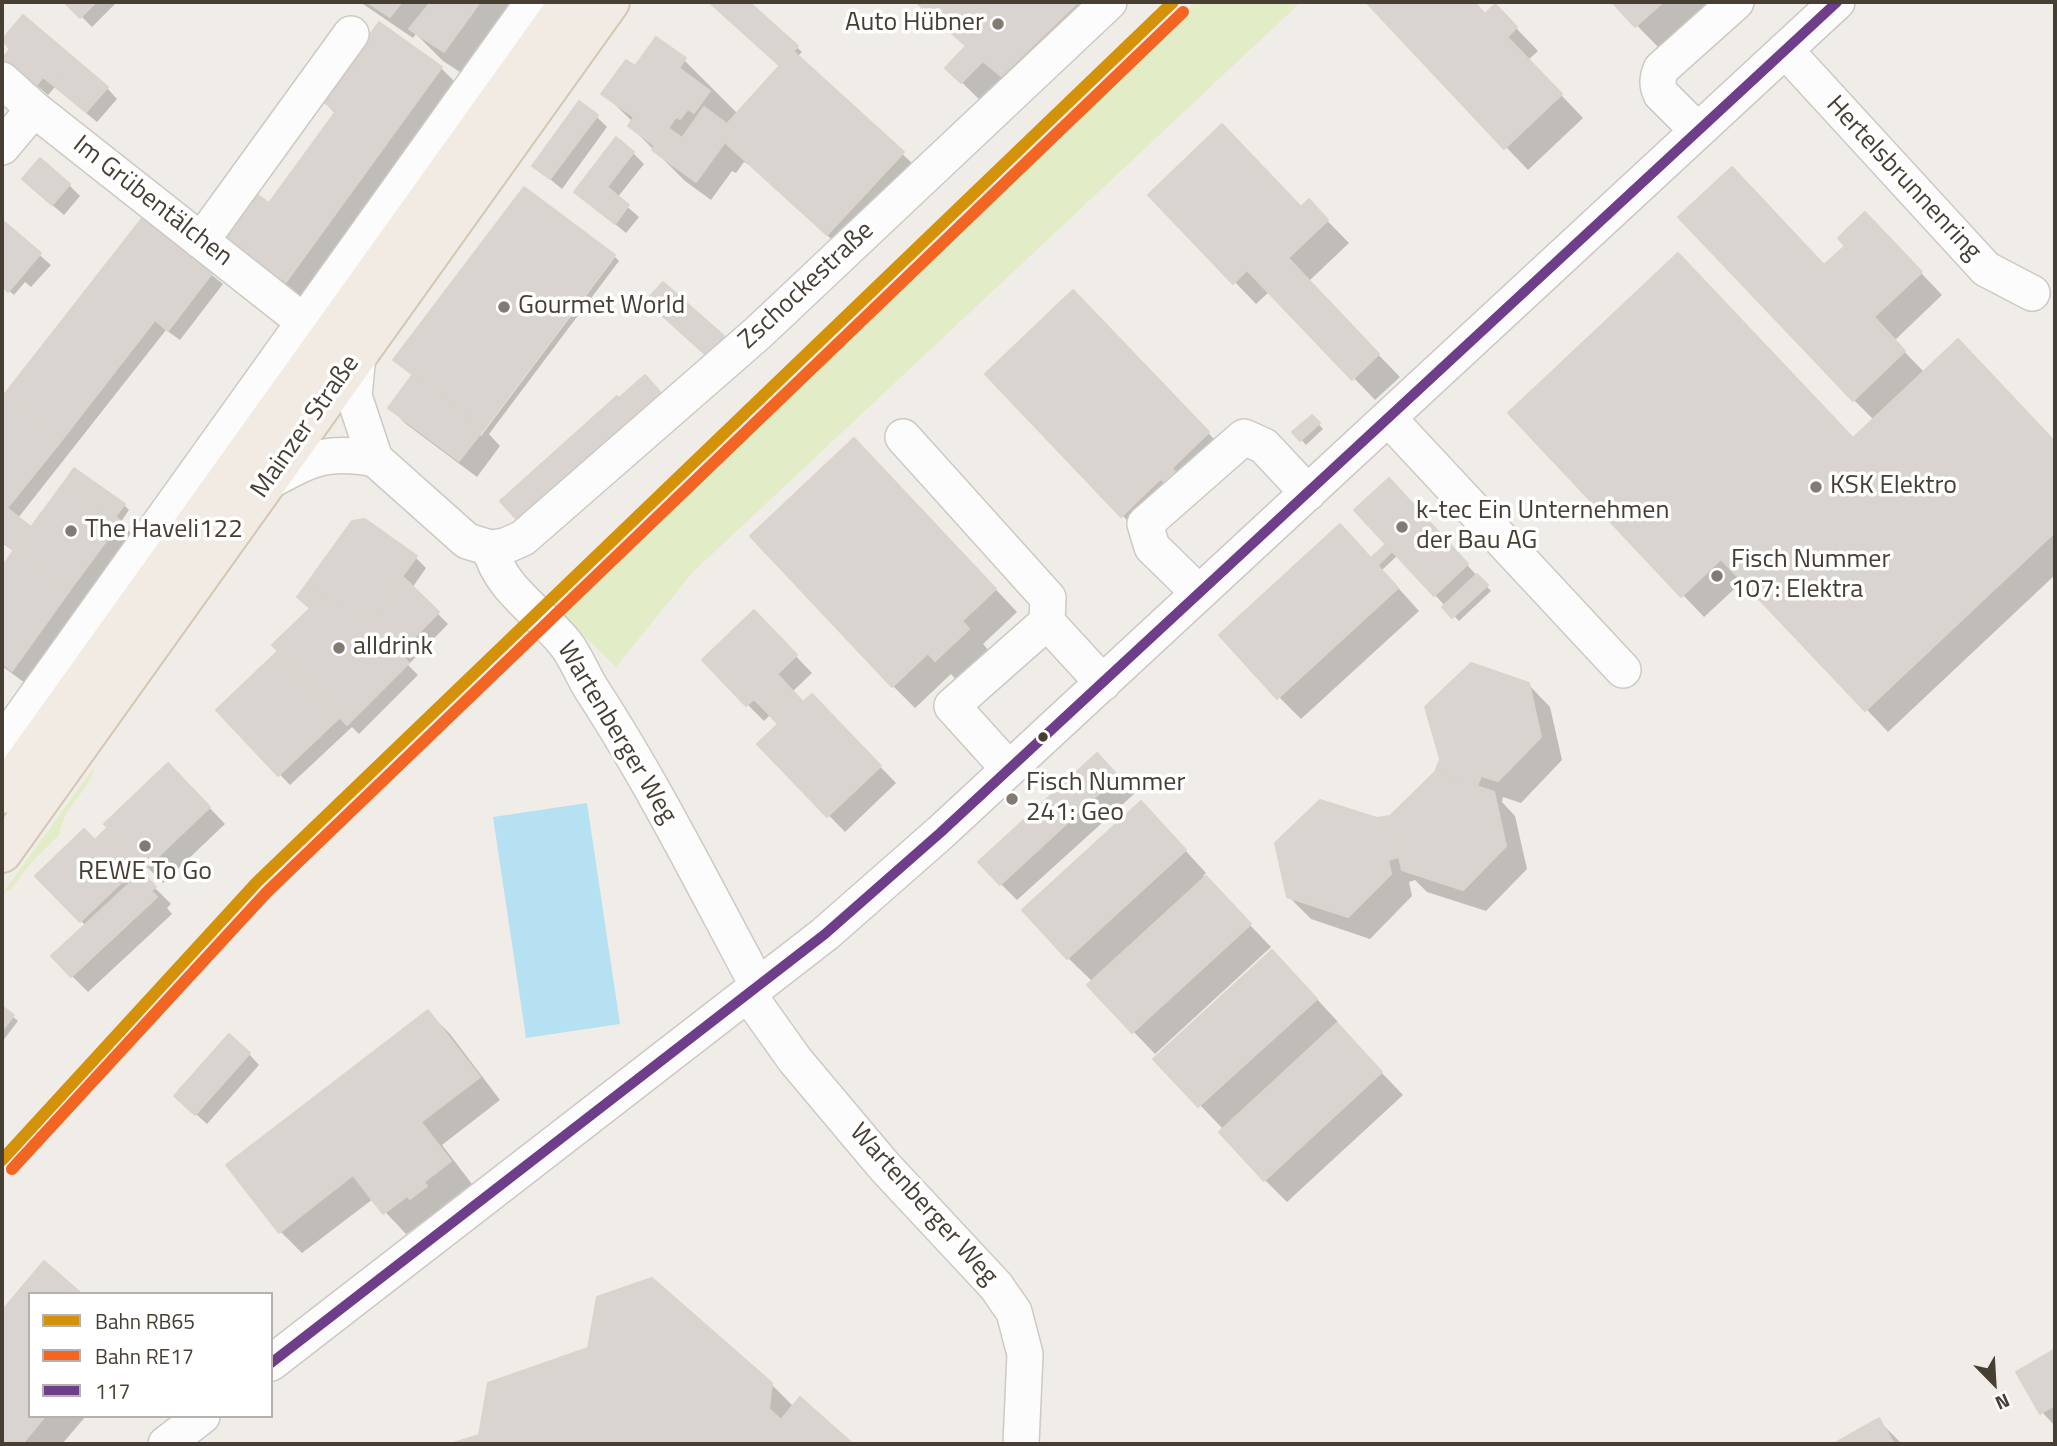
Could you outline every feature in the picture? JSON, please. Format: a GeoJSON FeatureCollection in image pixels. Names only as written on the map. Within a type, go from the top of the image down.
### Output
{"type":"FeatureCollection","features":[{"type":"Feature","properties":{"kind":"main road","name":"Mainzer Straße"},"geometry":{"type":"LineString","coordinates":[[2,794],[569,2]]}},
{"type":"Feature","properties":{"kind":"main road","name":"Mainzer Straße"},"geometry":{"type":"LineString","coordinates":[[2,853],[610,2]]}},
{"type":"Feature","properties":{"kind":"street"},"geometry":{"type":"LineString","coordinates":[[2,744],[533,2]]}},
{"type":"Feature","properties":{"kind":"street","name":"Zschockestraße"},"geometry":{"type":"LineString","coordinates":[[490,548],[505,546],[523,538],[759,332],[1108,2]]}},
{"type":"Feature","properties":{"kind":"street"},"geometry":{"type":"LineString","coordinates":[[1698,131],[1661,94],[1658,77],[1661,69],[1736,2]]}},
{"type":"Feature","properties":{"kind":"street"},"geometry":{"type":"LineString","coordinates":[[273,1361],[825,934],[1103,683],[1785,50],[1830,4]]}},
{"type":"Feature","properties":{"kind":"street"},"geometry":{"type":"LineString","coordinates":[[201,241],[351,34]]}},
{"type":"Feature","properties":{"kind":"street","name":"Hertelsbrunnenring"},"geometry":{"type":"LineString","coordinates":[[1785,50],[1986,269],[2032,293]]}},
{"type":"Feature","properties":{"kind":"street","name":"Im Grübentälchen"},"geometry":{"type":"LineString","coordinates":[[2,80],[34,109],[304,321]]}},
{"type":"Feature","properties":{"kind":"street"},"geometry":{"type":"LineString","coordinates":[[2,147],[34,109]]}},
{"type":"Feature","properties":{"kind":"street"},"geometry":{"type":"LineString","coordinates":[[358,354],[354,396],[375,459],[467,541],[490,548]]}},
{"type":"Feature","properties":{"kind":"street"},"geometry":{"type":"LineString","coordinates":[[1388,418],[1623,670]]}},
{"type":"Feature","properties":{"kind":"street"},"geometry":{"type":"LineString","coordinates":[[902,437],[1048,597],[1047,622],[1103,683]]}},
{"type":"Feature","properties":{"kind":"street"},"geometry":{"type":"LineString","coordinates":[[1199,593],[1152,547],[1145,524],[1244,437],[1264,446],[1308,493]]}},
{"type":"Feature","properties":{"kind":"street"},"geometry":{"type":"LineString","coordinates":[[266,482],[314,458],[353,455],[375,459]]}},
{"type":"Feature","properties":{"kind":"street","name":"Wartenberger Weg"},"geometry":{"type":"LineString","coordinates":[[490,548],[496,568],[565,643],[587,683],[630,748],[753,990],[795,1060],[884,1166],[996,1286],[1014,1312],[1025,1354],[1021,1444]]}},
{"type":"Feature","properties":{"kind":"street"},"geometry":{"type":"LineString","coordinates":[[1009,769],[952,706],[1047,622]]}},
{"type":"Feature","properties":{"kind":"street"},"geometry":{"type":"LineString","coordinates":[[166,1444],[199,1418]]}},
{"type":"Feature","properties":{"kind":"green space"},"geometry":{"type":"Polygon","coordinates":[[[1196,2],[1301,2],[692,573],[616,667],[561,614],[1196,2]]]}},
{"type":"Feature","properties":{"kind":"green space"},"geometry":{"type":"Polygon","coordinates":[[[95,766],[88,784],[65,816],[60,834],[31,863],[12,888],[3,893],[95,766]]]}},
{"type":"Feature","properties":{"kind":"water"},"geometry":{"type":"Polygon","coordinates":[[[587,803],[620,1024],[526,1038],[493,817],[587,803]]]}},
{"type":"Feature","properties":{"kind":"building"},"geometry":{"type":"Polygon","coordinates":[[[64,2],[96,2],[80,18],[64,2]]]}},
{"type":"Feature","properties":{"kind":"building"},"geometry":{"type":"Polygon","coordinates":[[[367,2],[402,2],[390,17],[367,2]]]}},
{"type":"Feature","properties":{"kind":"building"},"geometry":{"type":"Polygon","coordinates":[[[431,2],[480,2],[444,52],[409,29],[431,2]]]}},
{"type":"Feature","properties":{"kind":"building"},"geometry":{"type":"Polygon","coordinates":[[[709,2],[749,2],[798,46],[780,66],[709,2]]]}},
{"type":"Feature","properties":{"kind":"building","name":"Auto Hübner"},"geometry":{"type":"Polygon","coordinates":[[[916,2],[1078,2],[1001,76],[983,61],[961,83],[945,68],[966,46],[916,2]]]}},
{"type":"Feature","properties":{"kind":"building"},"geometry":{"type":"Polygon","coordinates":[[[1366,2],[1474,2],[1485,14],[1495,4],[1517,27],[1507,37],[1562,94],[1504,149],[1366,2]]]}},
{"type":"Feature","properties":{"kind":"building"},"geometry":{"type":"Polygon","coordinates":[[[1612,2],[1663,2],[1635,27],[1612,2]]]}},
{"type":"Feature","properties":{"kind":"building"},"geometry":{"type":"Polygon","coordinates":[[[23,15],[75,59],[53,85],[43,77],[36,86],[3,58],[10,49],[2,40],[23,15]]]}},
{"type":"Feature","properties":{"kind":"building"},"geometry":{"type":"Polygon","coordinates":[[[379,22],[442,67],[286,282],[225,239],[237,222],[232,218],[252,191],[269,203],[336,111],[317,97],[343,72],[379,22]]]}},
{"type":"Feature","properties":{"kind":"building"},"geometry":{"type":"Polygon","coordinates":[[[656,37],[686,58],[679,68],[710,91],[694,113],[688,109],[680,119],[676,117],[655,146],[628,126],[634,117],[601,94],[626,60],[635,66],[656,37]]]}},
{"type":"Feature","properties":{"kind":"building"},"geometry":{"type":"Polygon","coordinates":[[[793,51],[904,152],[827,235],[717,135],[793,51]]]}},
{"type":"Feature","properties":{"kind":"building"},"geometry":{"type":"Polygon","coordinates":[[[75,59],[108,87],[86,112],[53,85],[75,59]]]}},
{"type":"Feature","properties":{"kind":"building"},"geometry":{"type":"Polygon","coordinates":[[[579,101],[598,115],[550,179],[532,166],[579,101]]]}},
{"type":"Feature","properties":{"kind":"building"},"geometry":{"type":"Polygon","coordinates":[[[704,107],[727,124],[717,135],[725,142],[696,182],[652,150],[668,128],[682,138],[704,107]]]}},
{"type":"Feature","properties":{"kind":"building"},"geometry":{"type":"Polygon","coordinates":[[[1222,124],[1301,207],[1309,199],[1328,220],[1288,258],[1379,354],[1352,380],[1247,270],[1233,284],[1148,195],[1222,124]]]}},
{"type":"Feature","properties":{"kind":"building"},"geometry":{"type":"Polygon","coordinates":[[[616,137],[634,152],[607,187],[629,205],[615,224],[574,192],[616,137]]]}},
{"type":"Feature","properties":{"kind":"building"},"geometry":{"type":"Polygon","coordinates":[[[40,158],[70,184],[52,205],[22,179],[40,158]]]}},
{"type":"Feature","properties":{"kind":"building"},"geometry":{"type":"Polygon","coordinates":[[[1732,167],[1824,265],[1845,246],[1838,238],[1865,212],[1922,272],[1874,317],[1905,351],[1853,401],[1678,217],[1732,167]]]}},
{"type":"Feature","properties":{"kind":"building","name":"Gourmet World"},"geometry":{"type":"Polygon","coordinates":[[[524,187],[615,255],[485,428],[393,360],[524,187]]]}},
{"type":"Feature","properties":{"kind":"building"},"geometry":{"type":"Polygon","coordinates":[[[143,217],[213,272],[168,331],[155,320],[61,441],[3,396],[143,217]]]}},
{"type":"Feature","properties":{"kind":"building"},"geometry":{"type":"Polygon","coordinates":[[[2,220],[41,253],[20,278],[2,263],[2,220]]]}},
{"type":"Feature","properties":{"kind":"building","name":"KSK Elektro"},"geometry":{"type":"Polygon","coordinates":[[[1678,253],[1853,438],[1958,339],[2055,442],[2055,532],[1865,711],[1721,559],[1681,597],[1508,413],[1678,253]]]}},
{"type":"Feature","properties":{"kind":"building"},"geometry":{"type":"Polygon","coordinates":[[[3,264],[20,278],[8,292],[2,286],[3,264]]]}},
{"type":"Feature","properties":{"kind":"building"},"geometry":{"type":"Polygon","coordinates":[[[663,282],[724,336],[707,356],[646,301],[663,282]]]}},
{"type":"Feature","properties":{"kind":"building"},"geometry":{"type":"Polygon","coordinates":[[[1073,290],[1209,432],[1172,468],[1175,472],[1171,479],[1165,482],[1160,479],[1121,517],[985,374],[1073,290]]]}},
{"type":"Feature","properties":{"kind":"building"},"geometry":{"type":"Polygon","coordinates":[[[413,374],[485,428],[459,461],[388,408],[413,374]]]}},
{"type":"Feature","properties":{"kind":"building"},"geometry":{"type":"Polygon","coordinates":[[[645,375],[662,394],[636,417],[619,398],[645,375]]]}},
{"type":"Feature","properties":{"kind":"building"},"geometry":{"type":"Polygon","coordinates":[[[3,396],[61,441],[7,508],[31,527],[14,550],[2,541],[3,396]]]}},
{"type":"Feature","properties":{"kind":"building"},"geometry":{"type":"Polygon","coordinates":[[[617,396],[636,417],[519,522],[500,501],[617,396]]]}},
{"type":"Feature","properties":{"kind":"building"},"geometry":{"type":"Polygon","coordinates":[[[1312,415],[1320,423],[1300,441],[1292,432],[1312,415]]]}},
{"type":"Feature","properties":{"kind":"building"},"geometry":{"type":"Polygon","coordinates":[[[854,438],[996,589],[962,621],[969,629],[935,661],[928,653],[892,687],[750,536],[854,438]]]}},
{"type":"Feature","properties":{"kind":"building"},"geometry":{"type":"Polygon","coordinates":[[[74,468],[125,504],[115,517],[65,481],[74,468]]]}},
{"type":"Feature","properties":{"kind":"building","name":"k-tec Ein Unternehmen der Bau AG"},"geometry":{"type":"Polygon","coordinates":[[[1389,478],[1468,564],[1434,596],[1354,510],[1389,478]]]}},
{"type":"Feature","properties":{"kind":"building","name":"The Haveli122"},"geometry":{"type":"Polygon","coordinates":[[[65,481],[121,521],[70,590],[14,550],[65,481]]]}},
{"type":"Feature","properties":{"kind":"building"},"geometry":{"type":"Polygon","coordinates":[[[365,519],[417,556],[367,625],[308,582],[352,521],[365,519]]]}},
{"type":"Feature","properties":{"kind":"building"},"geometry":{"type":"Polygon","coordinates":[[[1340,524],[1398,588],[1277,699],[1219,635],[1340,524]]]}},
{"type":"Feature","properties":{"kind":"building"},"geometry":{"type":"Polygon","coordinates":[[[1386,544],[1392,551],[1378,565],[1371,558],[1386,544]]]}},
{"type":"Feature","properties":{"kind":"building"},"geometry":{"type":"Polygon","coordinates":[[[14,550],[70,590],[12,671],[2,663],[2,567],[14,550]]]}},
{"type":"Feature","properties":{"kind":"building"},"geometry":{"type":"Polygon","coordinates":[[[1477,574],[1488,585],[1452,618],[1442,607],[1477,574]]]}},
{"type":"Feature","properties":{"kind":"building","name":"alldrink"},"geometry":{"type":"Polygon","coordinates":[[[402,576],[439,612],[399,653],[409,663],[347,725],[272,645],[325,594],[367,625],[402,576]]]}},
{"type":"Feature","properties":{"kind":"building"},"geometry":{"type":"Polygon","coordinates":[[[308,582],[325,594],[310,608],[297,597],[308,582]]]}},
{"type":"Feature","properties":{"kind":"building"},"geometry":{"type":"Polygon","coordinates":[[[754,610],[797,655],[777,674],[789,687],[765,710],[754,699],[746,706],[702,660],[754,610]]]}},
{"type":"Feature","properties":{"kind":"building"},"geometry":{"type":"Polygon","coordinates":[[[278,651],[340,717],[278,776],[216,710],[278,651]]]}},
{"type":"Feature","properties":{"kind":"building"},"geometry":{"type":"Polygon","coordinates":[[[1471,663],[1529,683],[1541,737],[1498,781],[1481,776],[1477,786],[1435,772],[1440,759],[1425,707],[1471,663]]]}},
{"type":"Feature","properties":{"kind":"building"},"geometry":{"type":"Polygon","coordinates":[[[789,687],[803,702],[812,694],[881,766],[827,817],[757,744],[778,724],[765,710],[789,687]]]}},
{"type":"Feature","properties":{"kind":"building"},"geometry":{"type":"Polygon","coordinates":[[[1097,753],[1118,776],[1000,885],[978,862],[1097,753]]]}},
{"type":"Feature","properties":{"kind":"building"},"geometry":{"type":"Polygon","coordinates":[[[168,763],[210,807],[146,868],[104,824],[168,763]]]}},
{"type":"Feature","properties":{"kind":"building"},"geometry":{"type":"Polygon","coordinates":[[[1435,772],[1494,792],[1506,846],[1463,890],[1402,870],[1390,816],[1435,772]]]}},
{"type":"Feature","properties":{"kind":"building"},"geometry":{"type":"Polygon","coordinates":[[[1320,800],[1377,818],[1390,816],[1399,857],[1388,860],[1391,874],[1348,917],[1287,897],[1275,843],[1320,800]]]}},
{"type":"Feature","properties":{"kind":"building"},"geometry":{"type":"Polygon","coordinates":[[[1141,801],[1186,850],[1067,959],[1022,910],[1141,801]]]}},
{"type":"Feature","properties":{"kind":"building"},"geometry":{"type":"Polygon","coordinates":[[[107,828],[141,864],[129,875],[95,840],[107,828]]]}},
{"type":"Feature","properties":{"kind":"building"},"geometry":{"type":"Polygon","coordinates":[[[84,829],[129,875],[80,922],[35,876],[84,829]]]}},
{"type":"Feature","properties":{"kind":"building"},"geometry":{"type":"Polygon","coordinates":[[[142,872],[156,887],[151,891],[157,897],[71,977],[51,956],[142,872]]]}},
{"type":"Feature","properties":{"kind":"building"},"geometry":{"type":"Polygon","coordinates":[[[1206,876],[1251,924],[1132,1033],[1087,985],[1206,876]]]}},
{"type":"Feature","properties":{"kind":"building"},"geometry":{"type":"Polygon","coordinates":[[[1272,950],[1317,999],[1198,1107],[1153,1059],[1272,950]]]}},
{"type":"Feature","properties":{"kind":"building"},"geometry":{"type":"Polygon","coordinates":[[[2,1006],[14,1015],[2,1031],[2,1006]]]}},
{"type":"Feature","properties":{"kind":"building"},"geometry":{"type":"Polygon","coordinates":[[[428,1010],[480,1077],[421,1122],[451,1161],[424,1182],[427,1186],[410,1199],[407,1196],[383,1214],[353,1175],[279,1233],[226,1165],[428,1010]]]}},
{"type":"Feature","properties":{"kind":"building"},"geometry":{"type":"Polygon","coordinates":[[[1337,1023],[1382,1072],[1264,1181],[1219,1132],[1337,1023]]]}},
{"type":"Feature","properties":{"kind":"building"},"geometry":{"type":"Polygon","coordinates":[[[229,1034],[250,1053],[195,1115],[174,1096],[229,1034]]]}},
{"type":"Feature","properties":{"kind":"building"},"geometry":{"type":"Polygon","coordinates":[[[44,1261],[80,1292],[28,1292],[28,1418],[43,1418],[22,1444],[2,1444],[2,1311],[44,1261]]]}},
{"type":"Feature","properties":{"kind":"building"},"geometry":{"type":"Polygon","coordinates":[[[652,1278],[772,1383],[769,1409],[781,1420],[800,1397],[853,1444],[450,1444],[479,1435],[488,1383],[588,1348],[597,1297],[652,1278]]]}},
{"type":"Feature","properties":{"kind":"building"},"geometry":{"type":"Polygon","coordinates":[[[2055,1349],[2055,1405],[2040,1414],[2016,1372],[2055,1349]]]}},
{"type":"Feature","properties":{"kind":"building"},"geometry":{"type":"Polygon","coordinates":[[[1879,1418],[1894,1444],[1833,1444],[1879,1418]]]}},
{"type":"Feature","properties":{"kind":"rail line","name":"RB65"},"geometry":{"type":"LineString","coordinates":[[2,1160],[257,882],[1173,2]]}},
{"type":"Feature","properties":{"kind":"rail line","name":"RE17"},"geometry":{"type":"LineString","coordinates":[[12,1169],[267,892],[1183,12]]}},
{"type":"Feature","properties":{"kind":"transit line","name":"117"},"geometry":{"type":"LineString","coordinates":[[273,1361],[825,934],[940,833],[1837,2]]}},
{"type":"Feature","properties":{"kind":"place","name":"Auto Hübner"},"geometry":{"type":"Point","coordinates":[998,24]}},
{"type":"Feature","properties":{"kind":"place","name":"Gourmet World"},"geometry":{"type":"Point","coordinates":[504,307]}},
{"type":"Feature","properties":{"kind":"place","name":"KSK Elektro"},"geometry":{"type":"Point","coordinates":[1816,487]}},
{"type":"Feature","properties":{"kind":"place","name":"k-tec Ein Unternehmen der Bau AG"},"geometry":{"type":"Point","coordinates":[1402,527]}},
{"type":"Feature","properties":{"kind":"place","name":"The Haveli122"},"geometry":{"type":"Point","coordinates":[71,531]}},
{"type":"Feature","properties":{"kind":"place","name":"Fisch Nummer 107: Elektra"},"geometry":{"type":"Point","coordinates":[1717,576]}},
{"type":"Feature","properties":{"kind":"place","name":"alldrink"},"geometry":{"type":"Point","coordinates":[339,648]}},
{"type":"Feature","properties":{"kind":"place","name":"Fisch Nummer 241: Geo"},"geometry":{"type":"Point","coordinates":[1012,799]}},
{"type":"Feature","properties":{"kind":"place","name":"REWE To Go"},"geometry":{"type":"Point","coordinates":[145,846]}}]}
